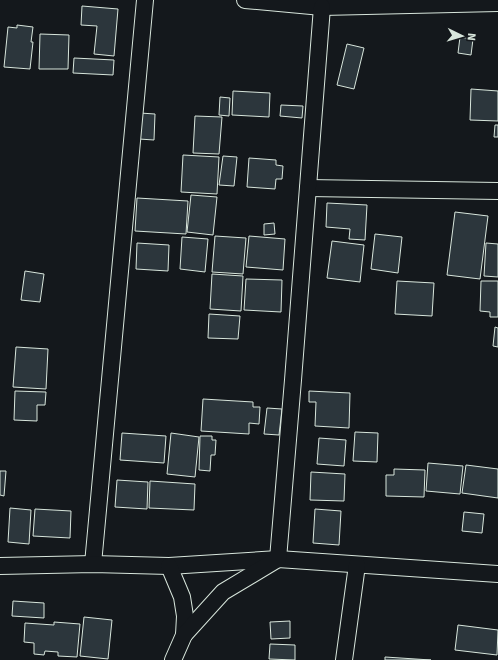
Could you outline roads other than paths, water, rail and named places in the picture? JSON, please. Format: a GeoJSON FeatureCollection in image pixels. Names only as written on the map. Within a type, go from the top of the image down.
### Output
{"type":"FeatureCollection","features":[{"type":"Feature","properties":{"kind":"street"},"geometry":{"type":"LineString","coordinates":[[93,564],[145,0]]}},
{"type":"Feature","properties":{"kind":"street"},"geometry":{"type":"LineString","coordinates":[[245,0],[322,7],[498,3]]}},
{"type":"Feature","properties":{"kind":"street"},"geometry":{"type":"LineString","coordinates":[[278,559],[322,7]]}},
{"type":"Feature","properties":{"kind":"street"},"geometry":{"type":"LineString","coordinates":[[308,188],[498,191]]}},
{"type":"Feature","properties":{"kind":"street"},"geometry":{"type":"LineString","coordinates":[[0,566],[93,564],[169,566],[278,559],[357,566],[498,574]]}},
{"type":"Feature","properties":{"kind":"street"},"geometry":{"type":"LineString","coordinates":[[172,660],[184,635],[223,592],[278,559]]}},
{"type":"Feature","properties":{"kind":"street"},"geometry":{"type":"LineString","coordinates":[[169,566],[182,597],[185,616],[184,635]]}},
{"type":"Feature","properties":{"kind":"street"},"geometry":{"type":"LineString","coordinates":[[344,660],[357,566]]}}]}
